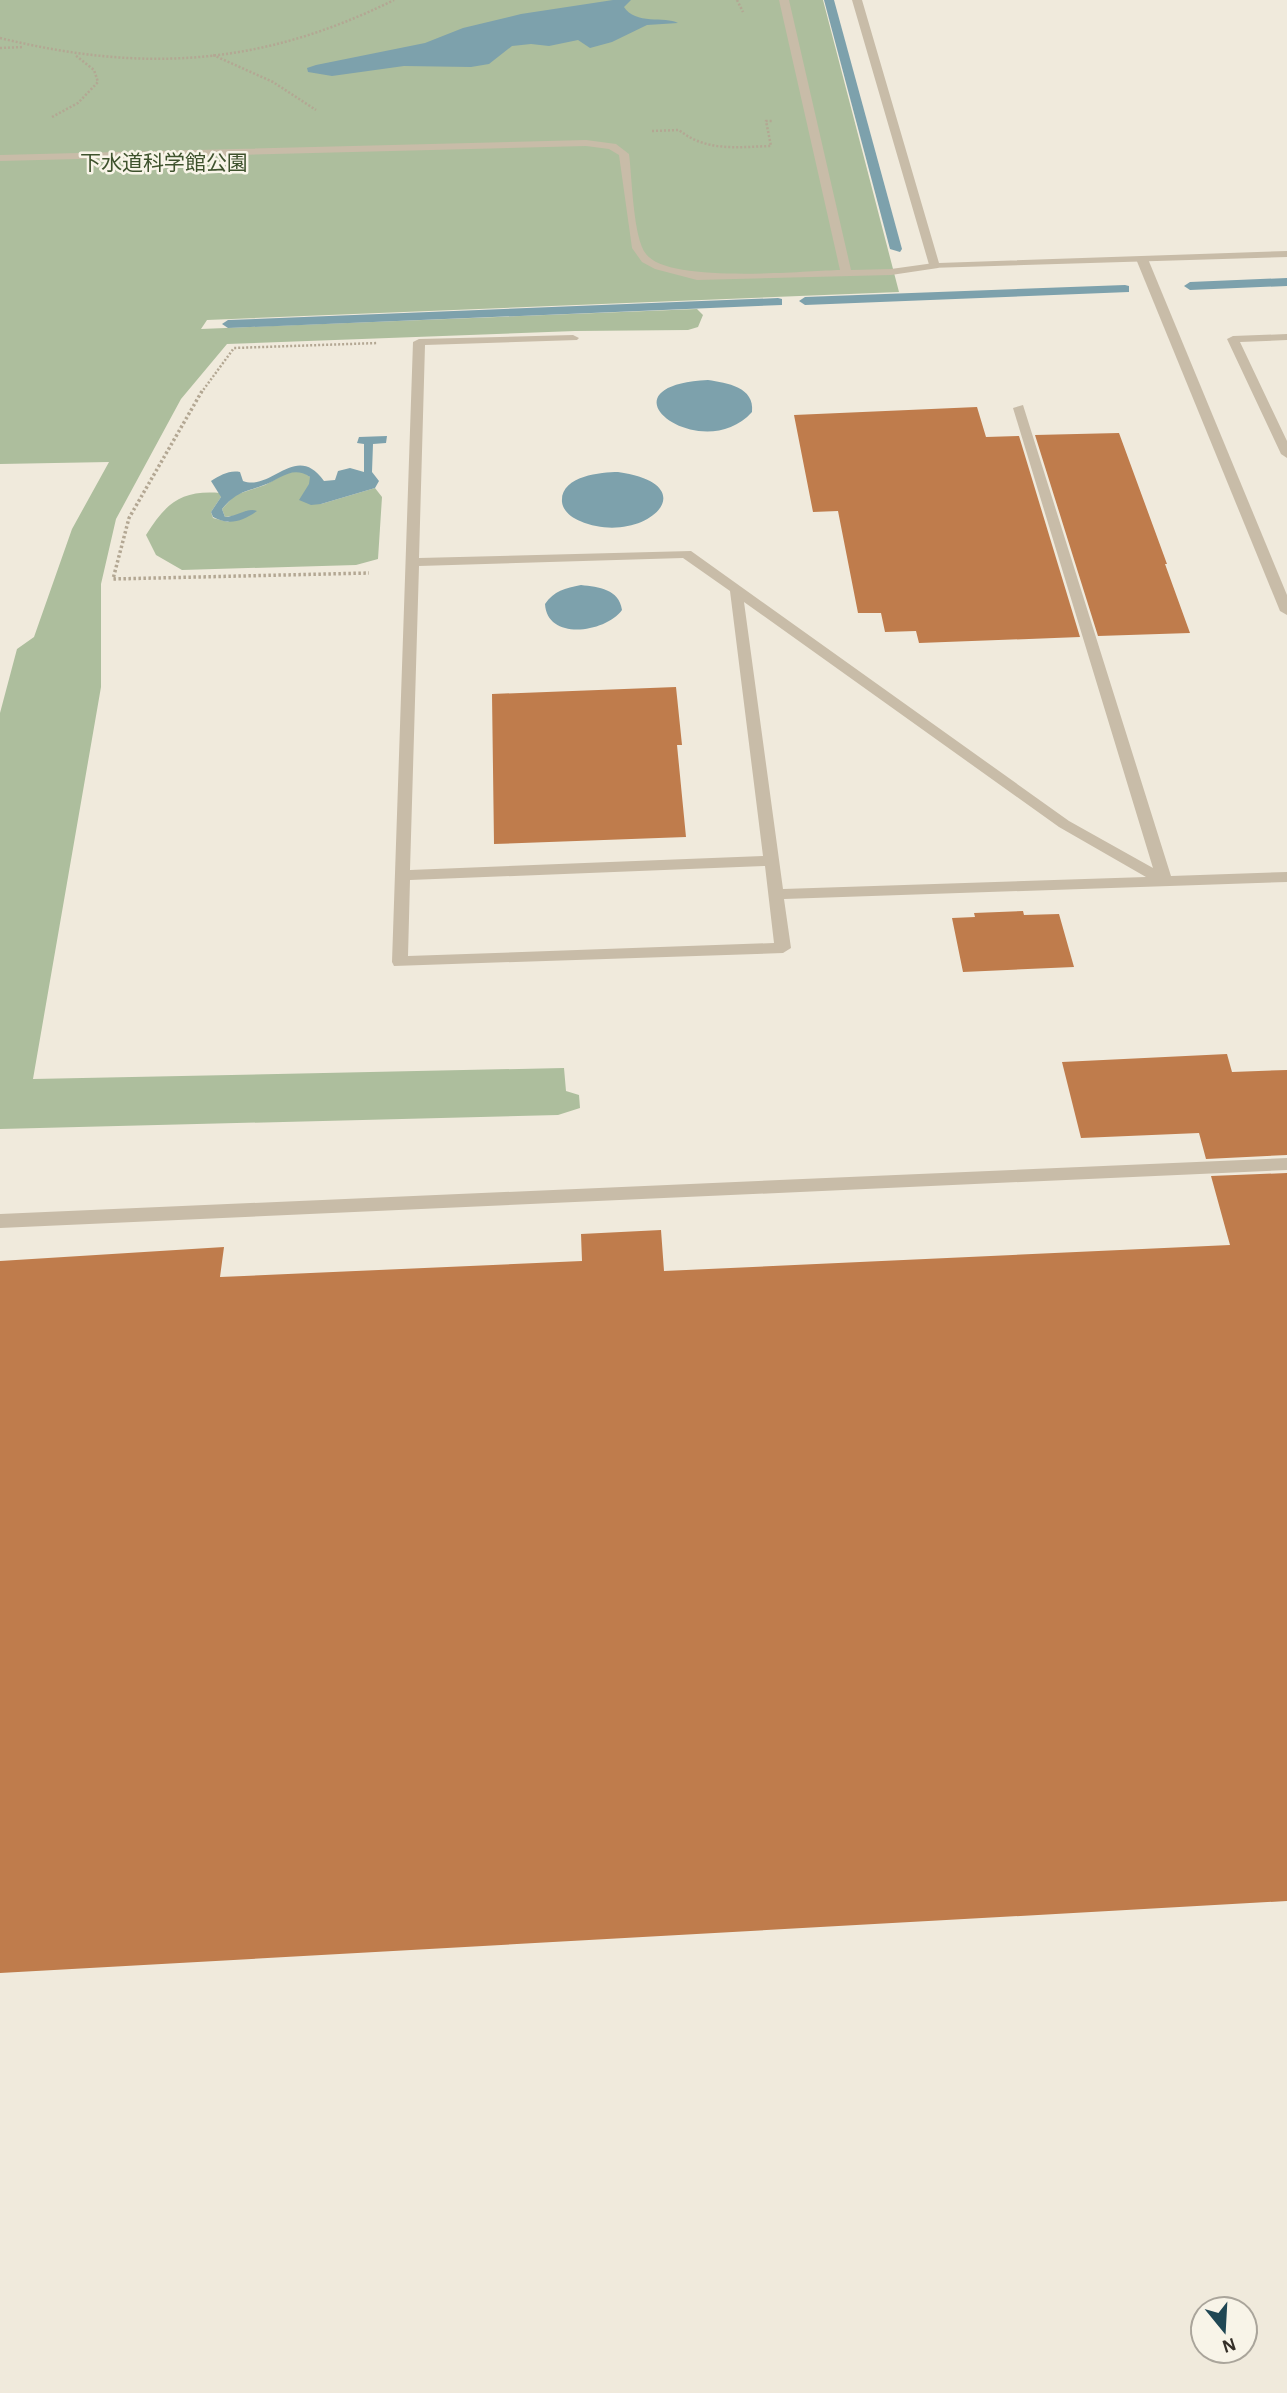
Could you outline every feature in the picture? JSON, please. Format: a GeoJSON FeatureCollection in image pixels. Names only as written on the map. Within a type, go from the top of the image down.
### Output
{"type":"FeatureCollection","features":[{"type":"Feature","properties":{"kind":"street"},"geometry":{"type":"LineString","coordinates":[[784,0],[846,273]]}},
{"type":"Feature","properties":{"kind":"street"},"geometry":{"type":"LineString","coordinates":[[857,0],[934,266]]}},
{"type":"Feature","properties":{"kind":"street"},"geometry":{"type":"LineString","coordinates":[[0,158],[586,143],[612,146],[624,154],[635,245],[642,258],[668,270],[697,277],[891,272],[934,266],[1287,254]]}},
{"type":"Feature","properties":{"kind":"street"},"geometry":{"type":"LineString","coordinates":[[1142,259],[1287,611]]}},
{"type":"Feature","properties":{"kind":"street"},"geometry":{"type":"LineString","coordinates":[[1287,337],[1233,339],[1287,453]]}},
{"type":"Feature","properties":{"kind":"street"},"geometry":{"type":"LineString","coordinates":[[573,338],[419,342],[400,962],[783,948],[736,590]]}},
{"type":"Feature","properties":{"kind":"street"},"geometry":{"type":"LineString","coordinates":[[1018,408],[1165,881]]}},
{"type":"Feature","properties":{"kind":"street"},"geometry":{"type":"LineString","coordinates":[[412,567],[686,554],[1064,824],[1165,881]]}},
{"type":"Feature","properties":{"kind":"street"},"geometry":{"type":"LineString","coordinates":[[403,875],[772,861]]}},
{"type":"Feature","properties":{"kind":"street"},"geometry":{"type":"LineString","coordinates":[[776,894],[1287,877]]}},
{"type":"Feature","properties":{"kind":"street"},"geometry":{"type":"LineString","coordinates":[[0,1221],[1287,1164]]}},
{"type":"Feature","properties":{"kind":"path"},"geometry":{"type":"LineString","coordinates":[[0,38],[74,55],[172,58],[213,55],[302,39],[340,27],[394,0]]}},
{"type":"Feature","properties":{"kind":"path"},"geometry":{"type":"LineString","coordinates":[[0,48],[32,47]]}},
{"type":"Feature","properties":{"kind":"path"},"geometry":{"type":"LineString","coordinates":[[41,119],[74,107],[90,95],[98,82],[94,69],[74,55]]}},
{"type":"Feature","properties":{"kind":"path"},"geometry":{"type":"LineString","coordinates":[[213,55],[273,82],[321,114]]}},
{"type":"Feature","properties":{"kind":"path"},"geometry":{"type":"LineString","coordinates":[[412,567],[113,579],[129,518],[197,399],[234,348],[419,342]]}},
{"type":"Feature","properties":{"kind":"green space","name":"下水道科学館公園"},"geometry":{"type":"Polygon","coordinates":[[[0,0],[823,0],[899,292],[207,320],[201,329],[697,309],[703,315],[698,327],[688,330],[575,331],[227,344],[181,399],[116,519],[101,584],[101,687],[33,1079],[564,1068],[566,1091],[579,1095],[580,1108],[558,1115],[0,1129],[0,713],[17,649],[34,637],[72,529],[109,462],[0,464],[0,0]]]}},
{"type":"Feature","properties":{"kind":"green space"},"geometry":{"type":"Polygon","coordinates":[[[290,471],[302,471],[310,477],[310,484],[321,504],[375,488],[382,497],[378,559],[356,565],[182,570],[156,555],[146,535],[176,501],[195,494],[220,493],[221,497],[211,512],[213,518],[228,522],[249,509],[239,515],[225,517],[222,509],[235,495],[265,485],[290,471]]]}},
{"type":"Feature","properties":{"kind":"water"},"geometry":{"type":"Polygon","coordinates":[[[613,0],[631,0],[624,7],[635,16],[678,23],[647,25],[612,42],[590,48],[578,40],[549,46],[512,46],[489,64],[471,67],[404,66],[332,76],[308,72],[307,68],[425,43],[463,28],[521,14],[613,0]]]}},
{"type":"Feature","properties":{"kind":"water"},"geometry":{"type":"Polygon","coordinates":[[[708,380],[731,385],[744,392],[752,404],[752,412],[731,427],[708,431],[686,428],[668,419],[658,408],[659,395],[675,385],[708,380]]]}},
{"type":"Feature","properties":{"kind":"water"},"geometry":{"type":"Polygon","coordinates":[[[387,436],[386,443],[373,444],[372,472],[379,481],[375,488],[311,505],[299,500],[309,484],[310,477],[298,472],[292,473],[241,493],[222,509],[225,517],[250,510],[257,511],[252,514],[230,522],[213,517],[211,512],[221,497],[211,481],[222,475],[240,472],[243,481],[253,483],[293,466],[303,466],[314,470],[324,481],[335,480],[338,471],[350,468],[364,472],[364,444],[357,443],[359,437],[387,436]]]}},
{"type":"Feature","properties":{"kind":"water"},"geometry":{"type":"Polygon","coordinates":[[[618,472],[646,479],[660,489],[663,500],[657,512],[644,521],[625,527],[603,527],[580,521],[566,511],[562,502],[563,493],[574,481],[592,475],[618,472]]]}},
{"type":"Feature","properties":{"kind":"water"},"geometry":{"type":"Polygon","coordinates":[[[581,585],[612,593],[622,610],[614,618],[591,628],[578,630],[555,624],[548,616],[545,604],[560,591],[581,585]]]}},
{"type":"Feature","properties":{"kind":"building"},"geometry":{"type":"Polygon","coordinates":[[[977,407],[986,437],[1019,436],[1080,637],[919,643],[916,631],[885,632],[881,613],[858,613],[838,511],[813,512],[794,415],[977,407]]]}},
{"type":"Feature","properties":{"kind":"building"},"geometry":{"type":"Polygon","coordinates":[[[1119,433],[1190,633],[1098,636],[1035,435],[1119,433]]]}},
{"type":"Feature","properties":{"kind":"building"},"geometry":{"type":"Polygon","coordinates":[[[676,687],[682,745],[677,745],[686,837],[494,844],[492,694],[676,687]]]}},
{"type":"Feature","properties":{"kind":"building"},"geometry":{"type":"Polygon","coordinates":[[[1023,911],[1024,915],[1059,914],[1074,967],[963,972],[952,918],[975,917],[974,913],[1023,911]]]}},
{"type":"Feature","properties":{"kind":"building"},"geometry":{"type":"Polygon","coordinates":[[[1227,1054],[1232,1072],[1287,1070],[1287,1155],[1206,1159],[1199,1133],[1081,1138],[1062,1062],[1227,1054]]]}},
{"type":"Feature","properties":{"kind":"building"},"geometry":{"type":"Polygon","coordinates":[[[1287,1173],[1287,1901],[0,1973],[0,1261],[224,1247],[220,1277],[582,1261],[581,1234],[661,1230],[664,1271],[1230,1245],[1211,1176],[1287,1173]]]}},
{"type":"Feature","properties":{"kind":"waterway"},"geometry":{"type":"LineString","coordinates":[[829,0],[896,249]]}},
{"type":"Feature","properties":{"kind":"waterway"},"geometry":{"type":"LineString","coordinates":[[1190,286],[1287,282]]}},
{"type":"Feature","properties":{"kind":"waterway"},"geometry":{"type":"LineString","coordinates":[[805,301],[1125,289]]}},
{"type":"Feature","properties":{"kind":"waterway"},"geometry":{"type":"LineString","coordinates":[[228,324],[778,302]]}}]}
